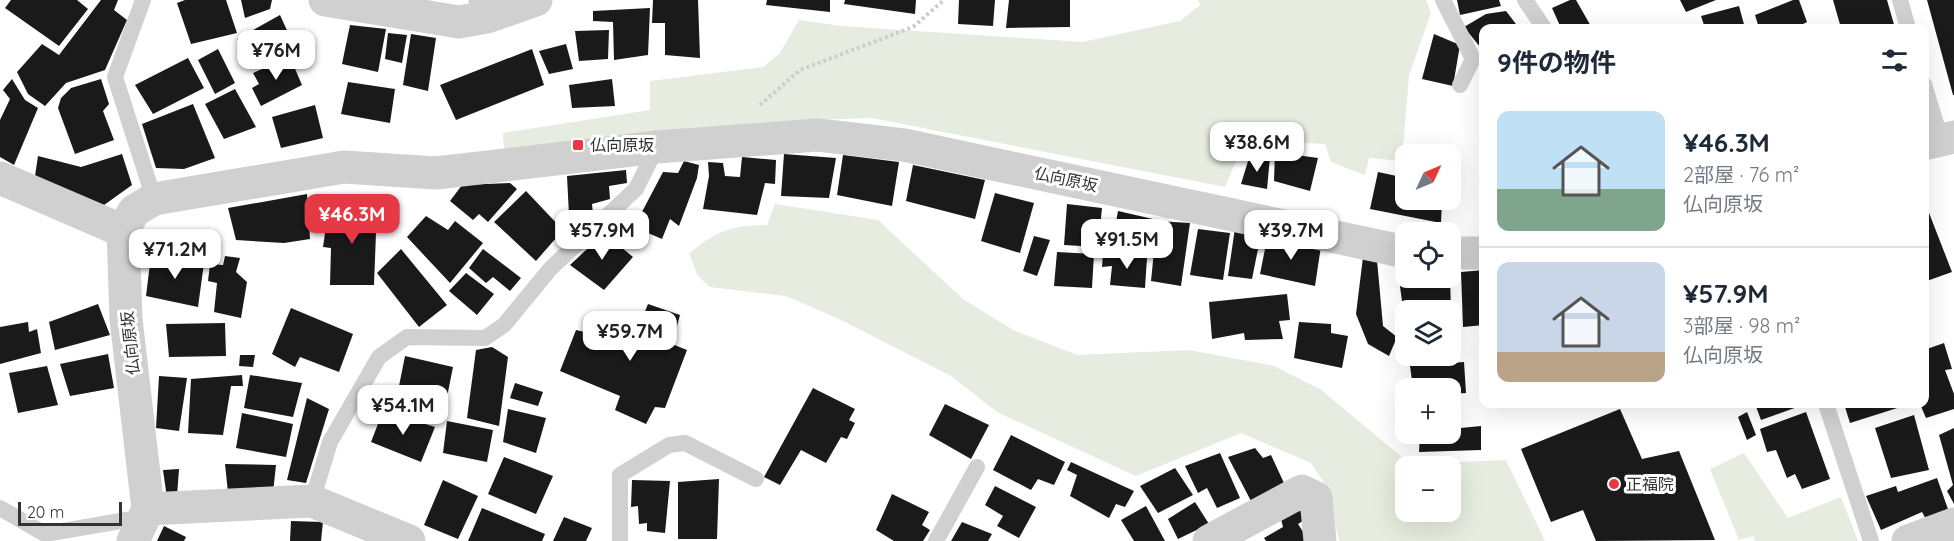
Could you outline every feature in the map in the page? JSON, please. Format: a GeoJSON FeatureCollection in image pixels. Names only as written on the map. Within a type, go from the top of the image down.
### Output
{"type":"FeatureCollection","features":[{"type":"Feature","properties":{"kind":"street"},"geometry":{"type":"LineString","coordinates":[[325,0],[459,22],[486,8],[536,0]]}},
{"type":"Feature","properties":{"kind":"street","name":"仏向原坂"},"geometry":{"type":"LineString","coordinates":[[142,522],[126,319],[123,231],[134,211],[154,199],[344,167],[436,173],[657,147],[818,135],[904,145],[1395,250]]}},
{"type":"Feature","properties":{"kind":"street"},"geometry":{"type":"LineString","coordinates":[[0,178],[123,231]]}},
{"type":"Feature","properties":{"kind":"street"},"geometry":{"type":"LineString","coordinates":[[1461,253],[1479,253]]}},
{"type":"Feature","properties":{"kind":"street"},"geometry":{"type":"LineString","coordinates":[[1209,541],[1302,491],[1316,498],[1320,541]]}},
{"type":"Feature","properties":{"kind":"street"},"geometry":{"type":"LineString","coordinates":[[142,522],[312,501],[409,541]]}},
{"type":"Feature","properties":{"kind":"street"},"geometry":{"type":"LineString","coordinates":[[1908,541],[1954,524]]}},
{"type":"Feature","properties":{"kind":"lane"},"geometry":{"type":"LineString","coordinates":[[143,0],[116,77],[154,199]]}},
{"type":"Feature","properties":{"kind":"lane"},"geometry":{"type":"LineString","coordinates":[[1443,0],[1473,59],[1460,85]]}},
{"type":"Feature","properties":{"kind":"lane"},"geometry":{"type":"LineString","coordinates":[[1525,0],[1541,24]]}},
{"type":"Feature","properties":{"kind":"lane"},"geometry":{"type":"LineString","coordinates":[[1900,0],[1907,24]]}},
{"type":"Feature","properties":{"kind":"lane"},"geometry":{"type":"LineString","coordinates":[[1929,102],[1940,140]]}},
{"type":"Feature","properties":{"kind":"lane"},"geometry":{"type":"LineString","coordinates":[[312,501],[330,442],[379,357],[407,337],[485,338],[504,326],[551,268],[636,189],[657,147]]}},
{"type":"Feature","properties":{"kind":"lane"},"geometry":{"type":"LineString","coordinates":[[1827,408],[1871,541]]}},
{"type":"Feature","properties":{"kind":"lane"},"geometry":{"type":"LineString","coordinates":[[620,541],[620,475],[669,445],[685,442],[756,479]]}},
{"type":"Feature","properties":{"kind":"lane"},"geometry":{"type":"LineString","coordinates":[[936,541],[977,467]]}},
{"type":"Feature","properties":{"kind":"lane"},"geometry":{"type":"LineString","coordinates":[[0,508],[45,534],[142,522]]}},
{"type":"Feature","properties":{"kind":"path"},"geometry":{"type":"LineString","coordinates":[[728,142],[759,105],[800,70],[913,27],[944,0]]}},
{"type":"Feature","properties":{"kind":"shaded area"},"geometry":{"type":"Polygon","coordinates":[[[1198,0],[1426,0],[1431,13],[1409,75],[1403,144],[1395,144],[1395,160],[1369,158],[1365,175],[1331,162],[1325,144],[1245,140],[1225,187],[872,118],[810,120],[504,149],[503,133],[650,110],[650,81],[763,67],[780,53],[799,20],[841,26],[1082,42],[1180,21],[1200,5],[1198,0]]]}},
{"type":"Feature","properties":{"kind":"shaded area"},"geometry":{"type":"Polygon","coordinates":[[[775,204],[878,220],[963,299],[1013,330],[1077,355],[1189,350],[1274,366],[1320,389],[1400,456],[1395,456],[1395,522],[1461,522],[1461,462],[1506,460],[1545,541],[1339,541],[1327,487],[1311,463],[1241,433],[1136,476],[997,412],[951,376],[839,319],[786,296],[710,287],[698,276],[689,254],[716,235],[744,226],[767,225],[775,204]]]}},
{"type":"Feature","properties":{"kind":"shaded area"},"geometry":{"type":"Polygon","coordinates":[[[1744,453],[1788,518],[1841,497],[1858,541],[1755,541],[1753,536],[1739,540],[1710,469],[1744,453]]]}},
{"type":"Feature","properties":{"kind":"building"},"geometry":{"type":"Polygon","coordinates":[[[11,0],[77,0],[88,9],[59,46],[5,8],[11,0]]]}},
{"type":"Feature","properties":{"kind":"building"},"geometry":{"type":"Polygon","coordinates":[[[101,0],[118,0],[114,10],[127,20],[105,70],[66,83],[45,106],[28,94],[17,72],[42,44],[59,55],[101,0]]]}},
{"type":"Feature","properties":{"kind":"building"},"geometry":{"type":"Polygon","coordinates":[[[185,0],[226,0],[237,33],[191,44],[177,3],[185,0]]]}},
{"type":"Feature","properties":{"kind":"building"},"geometry":{"type":"Polygon","coordinates":[[[241,0],[272,0],[270,9],[245,18],[241,0]]]}},
{"type":"Feature","properties":{"kind":"building"},"geometry":{"type":"Polygon","coordinates":[[[653,0],[698,0],[700,58],[665,55],[665,23],[652,23],[653,0]]]}},
{"type":"Feature","properties":{"kind":"building"},"geometry":{"type":"Polygon","coordinates":[[[767,0],[830,0],[830,12],[766,5],[767,0]]]}},
{"type":"Feature","properties":{"kind":"building"},"geometry":{"type":"Polygon","coordinates":[[[845,0],[916,0],[915,14],[844,4],[845,0]]]}},
{"type":"Feature","properties":{"kind":"building"},"geometry":{"type":"Polygon","coordinates":[[[959,0],[995,0],[993,26],[958,24],[959,0]]]}},
{"type":"Feature","properties":{"kind":"building"},"geometry":{"type":"Polygon","coordinates":[[[1009,0],[1070,0],[1070,27],[1006,28],[1009,0]]]}},
{"type":"Feature","properties":{"kind":"building"},"geometry":{"type":"Polygon","coordinates":[[[1457,0],[1499,0],[1501,6],[1460,15],[1457,0]]]}},
{"type":"Feature","properties":{"kind":"building"},"geometry":{"type":"Polygon","coordinates":[[[1570,0],[1576,0],[1590,24],[1559,24],[1552,8],[1570,0]]]}},
{"type":"Feature","properties":{"kind":"building"},"geometry":{"type":"Polygon","coordinates":[[[1680,0],[1716,0],[1686,12],[1680,0]]]}},
{"type":"Feature","properties":{"kind":"building"},"geometry":{"type":"Polygon","coordinates":[[[1793,0],[1799,0],[1807,22],[1803,24],[1758,24],[1755,15],[1793,0]]]}},
{"type":"Feature","properties":{"kind":"building"},"geometry":{"type":"Polygon","coordinates":[[[1833,0],[1887,0],[1894,24],[1840,24],[1833,0]]]}},
{"type":"Feature","properties":{"kind":"building"},"geometry":{"type":"Polygon","coordinates":[[[1927,0],[1954,0],[1954,95],[1953,95],[1927,0]]]}},
{"type":"Feature","properties":{"kind":"building"},"geometry":{"type":"Polygon","coordinates":[[[1739,6],[1744,24],[1704,24],[1701,16],[1739,6]]]}},
{"type":"Feature","properties":{"kind":"building"},"geometry":{"type":"Polygon","coordinates":[[[650,8],[648,55],[614,60],[613,22],[593,21],[593,11],[650,8]]]}},
{"type":"Feature","properties":{"kind":"building"},"geometry":{"type":"Polygon","coordinates":[[[1506,11],[1516,24],[1479,24],[1479,46],[1464,27],[1486,14],[1506,11]]]}},
{"type":"Feature","properties":{"kind":"building"},"geometry":{"type":"Polygon","coordinates":[[[280,15],[296,50],[253,69],[237,39],[280,15]]]}},
{"type":"Feature","properties":{"kind":"building"},"geometry":{"type":"Polygon","coordinates":[[[350,25],[386,29],[378,72],[342,64],[350,25]]]}},
{"type":"Feature","properties":{"kind":"building"},"geometry":{"type":"Polygon","coordinates":[[[609,30],[608,59],[579,61],[575,31],[609,30]]]}},
{"type":"Feature","properties":{"kind":"building"},"geometry":{"type":"Polygon","coordinates":[[[388,33],[407,35],[402,63],[385,59],[388,33]]]}},
{"type":"Feature","properties":{"kind":"building"},"geometry":{"type":"Polygon","coordinates":[[[411,34],[436,38],[428,91],[403,85],[411,34]]]}},
{"type":"Feature","properties":{"kind":"building"},"geometry":{"type":"Polygon","coordinates":[[[1434,34],[1460,45],[1453,86],[1422,79],[1434,34]]]}},
{"type":"Feature","properties":{"kind":"building"},"geometry":{"type":"Polygon","coordinates":[[[566,44],[573,69],[549,74],[539,51],[566,44]]]}},
{"type":"Feature","properties":{"kind":"building"},"geometry":{"type":"Polygon","coordinates":[[[218,49],[235,83],[215,94],[198,60],[218,49]]]}},
{"type":"Feature","properties":{"kind":"building"},"geometry":{"type":"Polygon","coordinates":[[[532,49],[544,85],[456,120],[440,85],[532,49]]]}},
{"type":"Feature","properties":{"kind":"building"},"geometry":{"type":"Polygon","coordinates":[[[290,57],[302,85],[261,106],[252,88],[259,84],[253,73],[290,57]]]}},
{"type":"Feature","properties":{"kind":"building"},"geometry":{"type":"Polygon","coordinates":[[[188,58],[204,88],[153,114],[135,85],[188,58]]]}},
{"type":"Feature","properties":{"kind":"building"},"geometry":{"type":"Polygon","coordinates":[[[12,79],[25,100],[38,108],[14,165],[0,157],[0,120],[10,99],[3,90],[12,79]]]}},
{"type":"Feature","properties":{"kind":"building"},"geometry":{"type":"Polygon","coordinates":[[[101,79],[109,104],[103,111],[114,140],[75,154],[58,108],[61,98],[71,88],[101,79]]]}},
{"type":"Feature","properties":{"kind":"building"},"geometry":{"type":"Polygon","coordinates":[[[612,79],[615,106],[572,108],[569,85],[612,79]]]}},
{"type":"Feature","properties":{"kind":"building"},"geometry":{"type":"Polygon","coordinates":[[[348,82],[395,89],[390,123],[341,114],[348,82]]]}},
{"type":"Feature","properties":{"kind":"building"},"geometry":{"type":"Polygon","coordinates":[[[235,89],[256,127],[224,139],[205,104],[235,89]]]}},
{"type":"Feature","properties":{"kind":"building"},"geometry":{"type":"Polygon","coordinates":[[[193,104],[215,158],[184,169],[156,168],[142,124],[193,104]]]}},
{"type":"Feature","properties":{"kind":"building"},"geometry":{"type":"Polygon","coordinates":[[[315,105],[323,138],[281,148],[272,117],[315,105]]]}},
{"type":"Feature","properties":{"kind":"building"},"geometry":{"type":"Polygon","coordinates":[[[1275,152],[1318,158],[1310,191],[1274,181],[1275,152]]]}},
{"type":"Feature","properties":{"kind":"building"},"geometry":{"type":"Polygon","coordinates":[[[122,154],[132,185],[104,205],[35,176],[38,156],[81,167],[122,154]]]}},
{"type":"Feature","properties":{"kind":"building"},"geometry":{"type":"Polygon","coordinates":[[[784,154],[836,158],[829,198],[781,196],[784,154]]]}},
{"type":"Feature","properties":{"kind":"building"},"geometry":{"type":"Polygon","coordinates":[[[843,155],[899,162],[892,206],[837,195],[843,155]]]}},
{"type":"Feature","properties":{"kind":"building"},"geometry":{"type":"Polygon","coordinates":[[[742,157],[776,160],[775,184],[765,183],[757,215],[703,209],[709,176],[708,162],[723,163],[725,176],[740,177],[742,157]]]}},
{"type":"Feature","properties":{"kind":"building"},"geometry":{"type":"Polygon","coordinates":[[[1270,157],[1267,189],[1241,184],[1249,158],[1270,157]]]}},
{"type":"Feature","properties":{"kind":"building"},"geometry":{"type":"Polygon","coordinates":[[[684,161],[699,165],[697,178],[679,226],[670,219],[662,239],[634,227],[663,172],[678,173],[684,161]]]}},
{"type":"Feature","properties":{"kind":"building"},"geometry":{"type":"Polygon","coordinates":[[[913,165],[985,180],[975,219],[906,201],[913,165]]]}},
{"type":"Feature","properties":{"kind":"building"},"geometry":{"type":"Polygon","coordinates":[[[626,170],[627,183],[609,186],[610,199],[592,204],[593,214],[569,215],[567,176],[626,170]]]}},
{"type":"Feature","properties":{"kind":"building"},"geometry":{"type":"Polygon","coordinates":[[[1378,172],[1395,176],[1395,210],[1442,210],[1441,222],[1436,222],[1370,209],[1378,172]]]}},
{"type":"Feature","properties":{"kind":"building"},"geometry":{"type":"Polygon","coordinates":[[[510,183],[517,189],[488,222],[479,214],[473,220],[450,201],[462,185],[510,183]]]}},
{"type":"Feature","properties":{"kind":"building"},"geometry":{"type":"Polygon","coordinates":[[[526,191],[563,230],[536,261],[494,222],[526,191]]]}},
{"type":"Feature","properties":{"kind":"building"},"geometry":{"type":"Polygon","coordinates":[[[995,193],[1034,203],[1020,253],[981,241],[995,193]]]}},
{"type":"Feature","properties":{"kind":"building"},"geometry":{"type":"Polygon","coordinates":[[[307,194],[310,239],[284,243],[236,240],[228,208],[307,194]]]}},
{"type":"Feature","properties":{"kind":"building"},"geometry":{"type":"Polygon","coordinates":[[[1067,204],[1102,208],[1098,247],[1064,245],[1067,204]]]}},
{"type":"Feature","properties":{"kind":"building"},"geometry":{"type":"Polygon","coordinates":[[[329,206],[377,207],[374,285],[330,285],[331,248],[323,247],[329,206]]]}},
{"type":"Feature","properties":{"kind":"building"},"geometry":{"type":"Polygon","coordinates":[[[1118,211],[1153,219],[1148,251],[1112,245],[1118,211]]]}},
{"type":"Feature","properties":{"kind":"building"},"geometry":{"type":"Polygon","coordinates":[[[1929,213],[1952,272],[1929,280],[1929,213]]]}},
{"type":"Feature","properties":{"kind":"building"},"geometry":{"type":"Polygon","coordinates":[[[426,216],[448,230],[455,221],[483,243],[450,283],[407,237],[426,216]]]}},
{"type":"Feature","properties":{"kind":"building"},"geometry":{"type":"Polygon","coordinates":[[[1157,221],[1190,223],[1181,286],[1151,281],[1157,221]]]}},
{"type":"Feature","properties":{"kind":"building"},"geometry":{"type":"Polygon","coordinates":[[[1235,228],[1261,234],[1252,279],[1228,276],[1235,228]]]}},
{"type":"Feature","properties":{"kind":"building"},"geometry":{"type":"Polygon","coordinates":[[[1198,229],[1230,233],[1223,280],[1190,275],[1198,229]]]}},
{"type":"Feature","properties":{"kind":"building"},"geometry":{"type":"Polygon","coordinates":[[[604,233],[633,257],[604,290],[570,265],[604,233]]]}},
{"type":"Feature","properties":{"kind":"building"},"geometry":{"type":"Polygon","coordinates":[[[1034,236],[1050,240],[1037,276],[1023,271],[1034,236]]]}},
{"type":"Feature","properties":{"kind":"building"},"geometry":{"type":"Polygon","coordinates":[[[1267,239],[1321,246],[1315,286],[1260,274],[1267,239]]]}},
{"type":"Feature","properties":{"kind":"building"},"geometry":{"type":"Polygon","coordinates":[[[401,249],[447,305],[419,327],[377,273],[401,249]]]}},
{"type":"Feature","properties":{"kind":"building"},"geometry":{"type":"Polygon","coordinates":[[[483,249],[521,278],[510,291],[493,277],[486,283],[469,268],[483,249]]]}},
{"type":"Feature","properties":{"kind":"building"},"geometry":{"type":"Polygon","coordinates":[[[1057,252],[1094,254],[1092,288],[1054,286],[1057,252]]]}},
{"type":"Feature","properties":{"kind":"building"},"geometry":{"type":"Polygon","coordinates":[[[1103,254],[1147,258],[1145,288],[1110,285],[1112,266],[1102,267],[1103,254]]]}},
{"type":"Feature","properties":{"kind":"building"},"geometry":{"type":"Polygon","coordinates":[[[151,255],[204,263],[198,307],[146,296],[151,255]]]}},
{"type":"Feature","properties":{"kind":"building"},"geometry":{"type":"Polygon","coordinates":[[[225,256],[240,258],[236,272],[247,282],[241,318],[214,312],[217,283],[208,281],[210,264],[223,265],[225,256]]]}},
{"type":"Feature","properties":{"kind":"building"},"geometry":{"type":"Polygon","coordinates":[[[1363,257],[1377,260],[1383,326],[1395,335],[1389,356],[1368,344],[1356,314],[1363,257]]]}},
{"type":"Feature","properties":{"kind":"building"},"geometry":{"type":"Polygon","coordinates":[[[1479,270],[1479,325],[1463,327],[1461,272],[1479,270]]]}},
{"type":"Feature","properties":{"kind":"building"},"geometry":{"type":"Polygon","coordinates":[[[466,273],[494,294],[477,315],[449,291],[466,273]]]}},
{"type":"Feature","properties":{"kind":"building"},"geometry":{"type":"Polygon","coordinates":[[[1400,288],[1450,288],[1451,300],[1402,300],[1400,288]]]}},
{"type":"Feature","properties":{"kind":"building"},"geometry":{"type":"Polygon","coordinates":[[[1287,294],[1290,320],[1279,321],[1283,339],[1245,340],[1244,333],[1212,339],[1209,302],[1287,294]]]}},
{"type":"Feature","properties":{"kind":"building"},"geometry":{"type":"Polygon","coordinates":[[[98,304],[110,335],[55,350],[49,322],[98,304]]]}},
{"type":"Feature","properties":{"kind":"building"},"geometry":{"type":"Polygon","coordinates":[[[648,304],[680,315],[672,344],[687,350],[665,408],[655,407],[646,424],[615,410],[620,396],[560,371],[576,330],[597,335],[603,322],[637,331],[648,304]]]}},
{"type":"Feature","properties":{"kind":"building"},"geometry":{"type":"Polygon","coordinates":[[[291,308],[353,334],[339,372],[300,357],[295,367],[272,354],[291,308]]]}},
{"type":"Feature","properties":{"kind":"building"},"geometry":{"type":"Polygon","coordinates":[[[28,322],[29,332],[37,329],[41,353],[0,364],[0,327],[28,322]]]}},
{"type":"Feature","properties":{"kind":"building"},"geometry":{"type":"Polygon","coordinates":[[[1299,322],[1331,324],[1331,333],[1348,336],[1342,368],[1294,358],[1299,322]]]}},
{"type":"Feature","properties":{"kind":"building"},"geometry":{"type":"Polygon","coordinates":[[[225,323],[226,356],[169,357],[166,324],[225,323]]]}},
{"type":"Feature","properties":{"kind":"building"},"geometry":{"type":"Polygon","coordinates":[[[1944,343],[1952,369],[1945,370],[1954,394],[1954,409],[1926,418],[1922,408],[1929,408],[1929,348],[1944,343]]]}},
{"type":"Feature","properties":{"kind":"building"},"geometry":{"type":"Polygon","coordinates":[[[492,347],[508,357],[499,426],[467,418],[476,350],[492,347]]]}},
{"type":"Feature","properties":{"kind":"building"},"geometry":{"type":"Polygon","coordinates":[[[108,354],[114,388],[70,396],[60,364],[108,354]]]}},
{"type":"Feature","properties":{"kind":"building"},"geometry":{"type":"Polygon","coordinates":[[[240,355],[255,355],[253,367],[239,366],[240,355]]]}},
{"type":"Feature","properties":{"kind":"building"},"geometry":{"type":"Polygon","coordinates":[[[405,356],[453,367],[446,402],[398,391],[405,356]]]}},
{"type":"Feature","properties":{"kind":"building"},"geometry":{"type":"Polygon","coordinates":[[[1461,362],[1464,362],[1466,393],[1461,393],[1461,378],[1412,378],[1410,366],[1461,366],[1461,362]]]}},
{"type":"Feature","properties":{"kind":"building"},"geometry":{"type":"Polygon","coordinates":[[[47,366],[58,405],[18,413],[9,373],[47,366]]]}},
{"type":"Feature","properties":{"kind":"building"},"geometry":{"type":"Polygon","coordinates":[[[242,375],[243,386],[231,386],[223,435],[188,433],[191,379],[242,375]]]}},
{"type":"Feature","properties":{"kind":"building"},"geometry":{"type":"Polygon","coordinates":[[[250,375],[302,383],[293,417],[244,408],[250,375]]]}},
{"type":"Feature","properties":{"kind":"building"},"geometry":{"type":"Polygon","coordinates":[[[159,376],[187,378],[179,431],[156,428],[159,376]]]}},
{"type":"Feature","properties":{"kind":"building"},"geometry":{"type":"Polygon","coordinates":[[[515,383],[543,392],[538,406],[510,398],[515,383]]]}},
{"type":"Feature","properties":{"kind":"building"},"geometry":{"type":"Polygon","coordinates":[[[813,388],[855,409],[849,420],[855,423],[847,439],[841,437],[826,463],[801,450],[780,485],[764,477],[813,388]]]}},
{"type":"Feature","properties":{"kind":"building"},"geometry":{"type":"Polygon","coordinates":[[[307,398],[329,409],[306,483],[287,480],[307,398]]]}},
{"type":"Feature","properties":{"kind":"building"},"geometry":{"type":"Polygon","coordinates":[[[945,404],[989,425],[971,459],[929,435],[945,404]]]}},
{"type":"Feature","properties":{"kind":"building"},"geometry":{"type":"Polygon","coordinates":[[[1756,408],[1794,408],[1761,420],[1756,408]]]}},
{"type":"Feature","properties":{"kind":"building"},"geometry":{"type":"Polygon","coordinates":[[[1845,408],[1897,408],[1850,423],[1845,408]]]}},
{"type":"Feature","properties":{"kind":"building"},"geometry":{"type":"Polygon","coordinates":[[[508,409],[546,418],[536,453],[503,442],[508,409]]]}},
{"type":"Feature","properties":{"kind":"building","name":"正福院"},"geometry":{"type":"Polygon","coordinates":[[[1620,409],[1642,459],[1679,451],[1715,540],[1596,541],[1583,510],[1551,522],[1521,449],[1620,409]]]}},
{"type":"Feature","properties":{"kind":"building"},"geometry":{"type":"Polygon","coordinates":[[[383,411],[435,427],[421,462],[371,442],[383,411]]]}},
{"type":"Feature","properties":{"kind":"building"},"geometry":{"type":"Polygon","coordinates":[[[1747,412],[1756,435],[1747,440],[1738,417],[1747,412]]]}},
{"type":"Feature","properties":{"kind":"building"},"geometry":{"type":"Polygon","coordinates":[[[1806,412],[1830,479],[1802,489],[1795,474],[1787,478],[1776,450],[1767,452],[1760,429],[1806,412]]]}},
{"type":"Feature","properties":{"kind":"building"},"geometry":{"type":"Polygon","coordinates":[[[242,413],[293,424],[286,457],[236,448],[242,413]]]}},
{"type":"Feature","properties":{"kind":"building"},"geometry":{"type":"Polygon","coordinates":[[[1914,415],[1929,470],[1891,478],[1875,428],[1914,415]]]}},
{"type":"Feature","properties":{"kind":"building"},"geometry":{"type":"Polygon","coordinates":[[[447,421],[493,430],[487,462],[443,453],[447,421]]]}},
{"type":"Feature","properties":{"kind":"building"},"geometry":{"type":"Polygon","coordinates":[[[1481,426],[1481,450],[1419,452],[1419,444],[1461,444],[1461,428],[1481,426]]]}},
{"type":"Feature","properties":{"kind":"building"},"geometry":{"type":"Polygon","coordinates":[[[1954,428],[1954,504],[1947,491],[1953,485],[1939,435],[1954,428]]]}},
{"type":"Feature","properties":{"kind":"building"},"geometry":{"type":"Polygon","coordinates":[[[1011,435],[1065,462],[1054,485],[1038,479],[1031,490],[993,470],[1011,435]]]}},
{"type":"Feature","properties":{"kind":"building"},"geometry":{"type":"Polygon","coordinates":[[[1255,448],[1263,458],[1271,455],[1284,483],[1251,501],[1228,457],[1255,448]]]}},
{"type":"Feature","properties":{"kind":"building"},"geometry":{"type":"Polygon","coordinates":[[[1220,453],[1240,498],[1217,508],[1207,488],[1198,493],[1185,466],[1220,453]]]}},
{"type":"Feature","properties":{"kind":"building"},"geometry":{"type":"Polygon","coordinates":[[[504,457],[553,476],[536,514],[488,494],[504,457]]]}},
{"type":"Feature","properties":{"kind":"building"},"geometry":{"type":"Polygon","coordinates":[[[1071,462],[1134,491],[1125,507],[1116,504],[1109,518],[1070,496],[1077,475],[1067,470],[1071,462]]]}},
{"type":"Feature","properties":{"kind":"building"},"geometry":{"type":"Polygon","coordinates":[[[225,464],[276,465],[273,493],[228,493],[225,464]]]}},
{"type":"Feature","properties":{"kind":"building"},"geometry":{"type":"Polygon","coordinates":[[[1175,468],[1193,495],[1158,513],[1140,486],[1175,468]]]}},
{"type":"Feature","properties":{"kind":"building"},"geometry":{"type":"Polygon","coordinates":[[[179,469],[177,496],[167,498],[163,470],[179,469]]]}},
{"type":"Feature","properties":{"kind":"building"},"geometry":{"type":"Polygon","coordinates":[[[1937,478],[1949,512],[1927,521],[1922,512],[1881,530],[1866,496],[1896,486],[1898,492],[1937,478]]]}},
{"type":"Feature","properties":{"kind":"building"},"geometry":{"type":"Polygon","coordinates":[[[719,479],[717,539],[678,539],[678,482],[719,479]]]}},
{"type":"Feature","properties":{"kind":"building"},"geometry":{"type":"Polygon","coordinates":[[[443,480],[478,496],[458,539],[424,525],[443,480]]]}},
{"type":"Feature","properties":{"kind":"building"},"geometry":{"type":"Polygon","coordinates":[[[632,480],[670,481],[665,533],[647,531],[647,523],[639,524],[638,506],[631,507],[632,480]]]}},
{"type":"Feature","properties":{"kind":"building"},"geometry":{"type":"Polygon","coordinates":[[[995,486],[1036,507],[1019,538],[997,526],[1003,516],[985,505],[995,486]]]}},
{"type":"Feature","properties":{"kind":"building"},"geometry":{"type":"Polygon","coordinates":[[[892,494],[929,512],[922,525],[930,530],[923,541],[894,541],[876,530],[892,494]]]}},
{"type":"Feature","properties":{"kind":"building"},"geometry":{"type":"Polygon","coordinates":[[[1195,502],[1209,524],[1178,539],[1168,519],[1195,502]]]}},
{"type":"Feature","properties":{"kind":"building"},"geometry":{"type":"Polygon","coordinates":[[[1146,506],[1165,541],[1134,541],[1121,520],[1146,506]]]}},
{"type":"Feature","properties":{"kind":"building"},"geometry":{"type":"Polygon","coordinates":[[[1298,507],[1306,519],[1298,524],[1309,541],[1266,541],[1264,538],[1283,527],[1280,515],[1298,507]]]}},
{"type":"Feature","properties":{"kind":"building"},"geometry":{"type":"Polygon","coordinates":[[[482,508],[545,534],[542,541],[468,541],[482,508]]]}},
{"type":"Feature","properties":{"kind":"building"},"geometry":{"type":"Polygon","coordinates":[[[564,517],[592,528],[586,541],[553,541],[564,517]]]}},
{"type":"Feature","properties":{"kind":"building"},"geometry":{"type":"Polygon","coordinates":[[[291,521],[323,522],[321,541],[290,541],[291,521]]]}},
{"type":"Feature","properties":{"kind":"building"},"geometry":{"type":"Polygon","coordinates":[[[962,522],[992,534],[988,541],[951,541],[962,522]]]}},
{"type":"Feature","properties":{"kind":"building"},"geometry":{"type":"Polygon","coordinates":[[[164,526],[186,537],[184,541],[157,541],[164,526]]]}},
{"type":"Feature","properties":{"kind":"place","name":"仏向原坂"},"geometry":{"type":"Point","coordinates":[578,145]}},
{"type":"Feature","properties":{"kind":"place","name":"正福院"},"geometry":{"type":"Point","coordinates":[1614,484]}}]}
